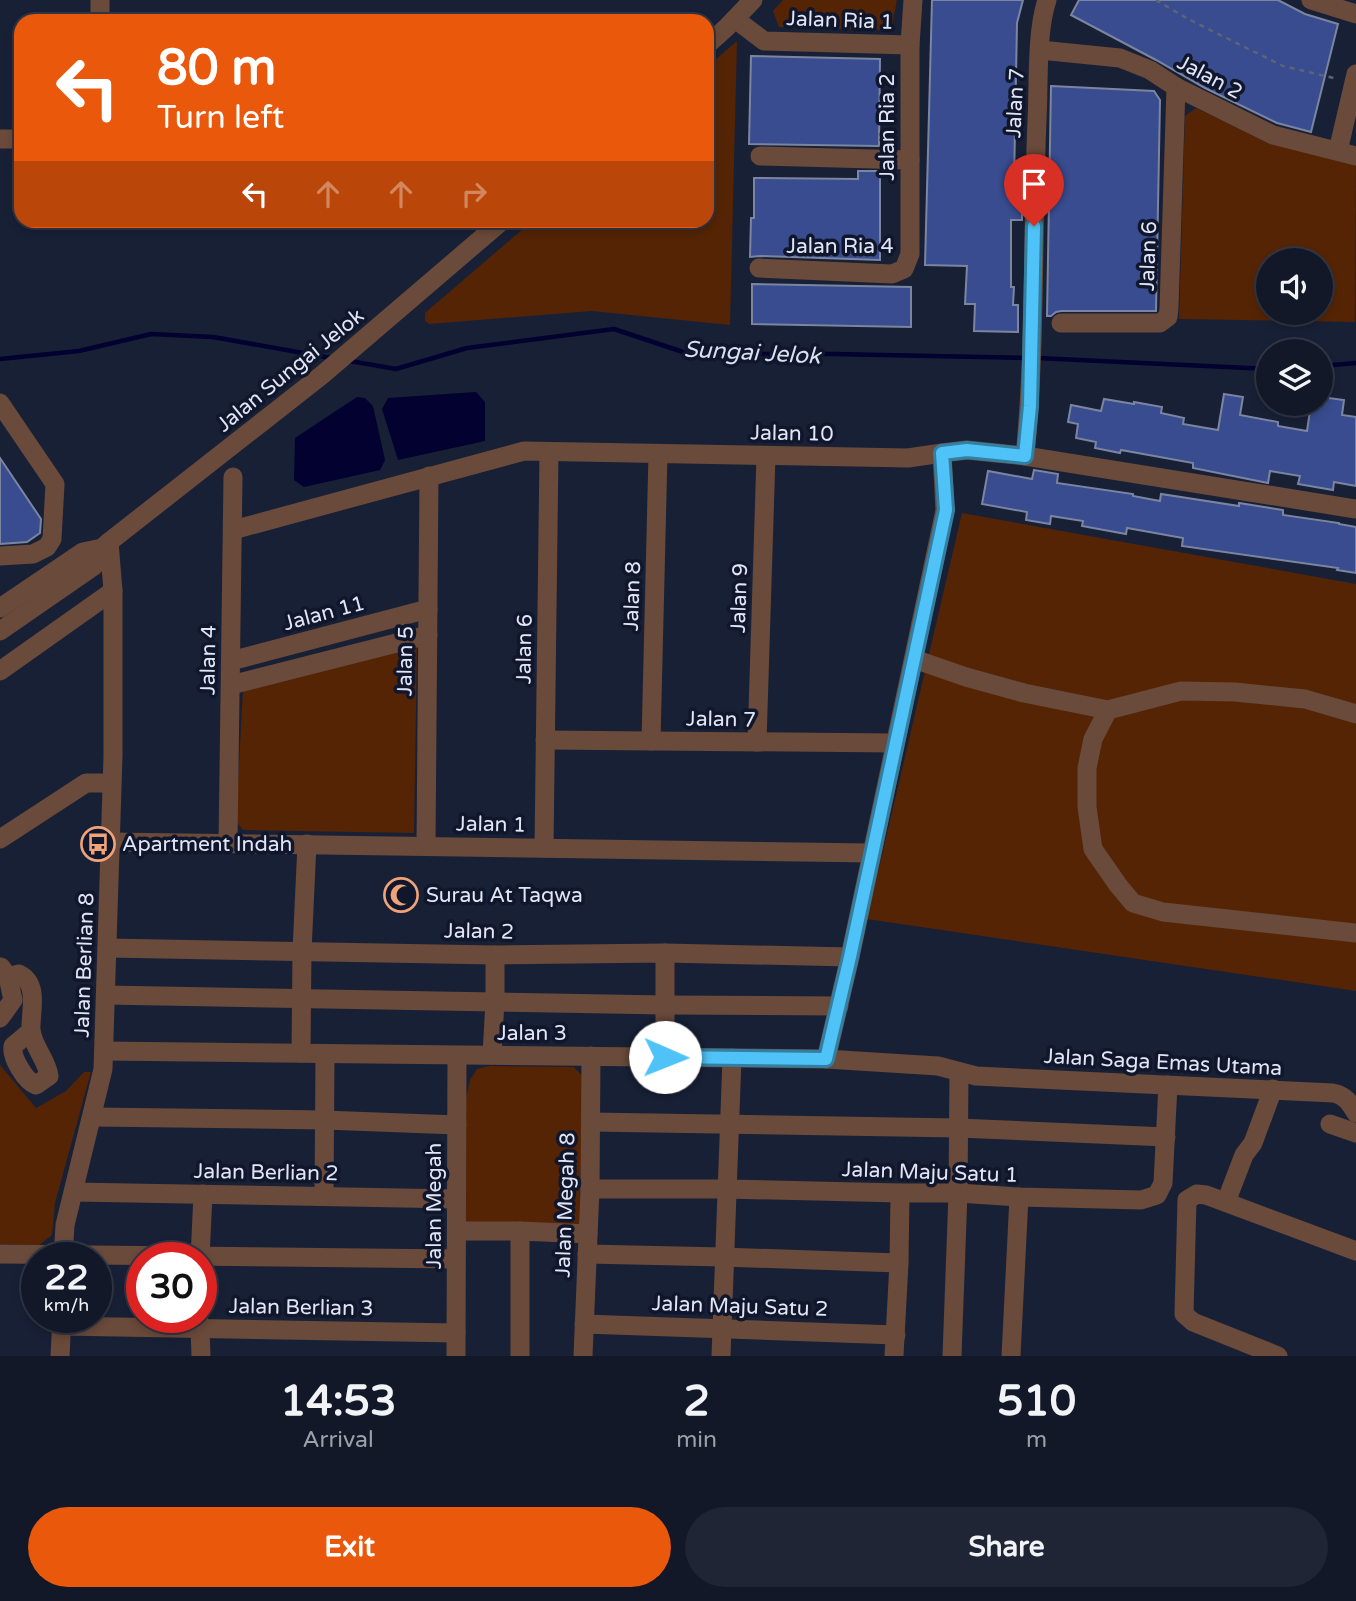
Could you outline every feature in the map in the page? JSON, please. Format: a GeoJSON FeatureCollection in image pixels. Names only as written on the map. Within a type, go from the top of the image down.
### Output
{"type":"FeatureCollection","features":[{"type":"Feature","properties":{"kind":"street"},"geometry":{"type":"LineString","coordinates":[[714,38],[753,0]]}},
{"type":"Feature","properties":{"kind":"street","name":"Jalan Ria 2"},"geometry":{"type":"LineString","coordinates":[[910,254],[910,45],[913,0]]}},
{"type":"Feature","properties":{"kind":"street","name":"Jalan 7"},"geometry":{"type":"LineString","coordinates":[[1025,456],[1030,406],[1040,50],[1047,0]]}},
{"type":"Feature","properties":{"kind":"street"},"geometry":{"type":"LineString","coordinates":[[1311,0],[1356,14]]}},
{"type":"Feature","properties":{"kind":"street","name":"Jalan Ria 1"},"geometry":{"type":"LineString","coordinates":[[735,19],[764,41],[910,45]]}},
{"type":"Feature","properties":{"kind":"street","name":"Jalan 2"},"geometry":{"type":"LineString","coordinates":[[1040,50],[1120,58],[1150,70],[1176,87],[1273,135],[1347,154]]}},
{"type":"Feature","properties":{"kind":"street"},"geometry":{"type":"LineString","coordinates":[[1347,154],[1355,79]]}},
{"type":"Feature","properties":{"kind":"street","name":"Jalan 6"},"geometry":{"type":"LineString","coordinates":[[1061,323],[1160,323],[1168,317],[1176,87]]}},
{"type":"Feature","properties":{"kind":"street"},"geometry":{"type":"LineString","coordinates":[[760,156],[910,160]]}},
{"type":"Feature","properties":{"kind":"street","name":"Jalan Sungai Jelok"},"geometry":{"type":"LineString","coordinates":[[0,608],[83,552],[106,545],[322,375],[494,228]]}},
{"type":"Feature","properties":{"kind":"street","name":"Jalan Ria 4"},"geometry":{"type":"LineString","coordinates":[[759,268],[892,274],[904,269],[910,254]]}},
{"type":"Feature","properties":{"kind":"street"},"geometry":{"type":"LineString","coordinates":[[0,403],[55,484],[52,539],[47,547],[33,554],[0,556]]}},
{"type":"Feature","properties":{"kind":"street","name":"Jalan 10"},"geometry":{"type":"LineString","coordinates":[[233,530],[524,451],[908,458],[967,450],[1025,456],[1356,509]]}},
{"type":"Feature","properties":{"kind":"street","name":"Jalan 6"},"geometry":{"type":"LineString","coordinates":[[544,848],[549,452]]}},
{"type":"Feature","properties":{"kind":"street"},"geometry":{"type":"LineString","coordinates":[[826,1059],[946,510],[942,453]]}},
{"type":"Feature","properties":{"kind":"street","name":"Jalan 8"},"geometry":{"type":"LineString","coordinates":[[651,741],[659,454]]}},
{"type":"Feature","properties":{"kind":"street","name":"Jalan 9"},"geometry":{"type":"LineString","coordinates":[[757,742],[766,456]]}},
{"type":"Feature","properties":{"kind":"street","name":"Jalan 4"},"geometry":{"type":"LineString","coordinates":[[228,843],[233,477]]}},
{"type":"Feature","properties":{"kind":"street","name":"Jalan 5"},"geometry":{"type":"LineString","coordinates":[[426,846],[429,477]]}},
{"type":"Feature","properties":{"kind":"street","name":"Jalan Sungai Jelok"},"geometry":{"type":"LineString","coordinates":[[0,631],[94,566],[106,545]]}},
{"type":"Feature","properties":{"kind":"street","name":"Jalan Berlian 8"},"geometry":{"type":"LineString","coordinates":[[64,1242],[65,1225],[103,1069],[113,756],[113,591],[106,545]]}},
{"type":"Feature","properties":{"kind":"street"},"geometry":{"type":"LineString","coordinates":[[0,671],[113,591]]}},
{"type":"Feature","properties":{"kind":"street","name":"Jalan 11"},"geometry":{"type":"LineString","coordinates":[[231,661],[428,609]]}},
{"type":"Feature","properties":{"kind":"street"},"geometry":{"type":"LineString","coordinates":[[231,685],[428,635]]}},
{"type":"Feature","properties":{"kind":"street"},"geometry":{"type":"LineString","coordinates":[[914,659],[1024,693],[1108,710],[1181,691],[1235,692],[1305,699],[1356,714]]}},
{"type":"Feature","properties":{"kind":"street"},"geometry":{"type":"LineString","coordinates":[[1108,710],[1093,738],[1087,768],[1087,807],[1093,849],[1133,903],[1163,912],[1356,933]]}},
{"type":"Feature","properties":{"kind":"street","name":"Jalan 7"},"geometry":{"type":"LineString","coordinates":[[545,740],[895,743]]}},
{"type":"Feature","properties":{"kind":"street"},"geometry":{"type":"LineString","coordinates":[[0,839],[86,783],[111,783]]}},
{"type":"Feature","properties":{"kind":"street","name":"Jalan 1"},"geometry":{"type":"LineString","coordinates":[[110,842],[872,853]]}},
{"type":"Feature","properties":{"kind":"street"},"geometry":{"type":"LineString","coordinates":[[301,1053],[307,844]]}},
{"type":"Feature","properties":{"kind":"street","name":"Jalan 2"},"geometry":{"type":"LineString","coordinates":[[107,948],[850,957]]}},
{"type":"Feature","properties":{"kind":"street"},"geometry":{"type":"LineString","coordinates":[[665,953],[665,1057]]}},
{"type":"Feature","properties":{"kind":"street"},"geometry":{"type":"LineString","coordinates":[[492,1055],[495,954]]}},
{"type":"Feature","properties":{"kind":"street"},"geometry":{"type":"LineString","coordinates":[[0,1018],[13,1000],[4,972],[24,976],[32,990],[31,1031]]}},
{"type":"Feature","properties":{"kind":"street"},"geometry":{"type":"LineString","coordinates":[[106,995],[839,1006]]}},
{"type":"Feature","properties":{"kind":"street","name":"Jalan 3"},"geometry":{"type":"LineString","coordinates":[[104,1051],[826,1059],[937,1066],[959,1073]]}},
{"type":"Feature","properties":{"kind":"street"},"geometry":{"type":"LineString","coordinates":[[324,1196],[325,1054]]}},
{"type":"Feature","properties":{"kind":"street","name":"Jalan Megah"},"geometry":{"type":"LineString","coordinates":[[456,1356],[457,1056]]}},
{"type":"Feature","properties":{"kind":"street","name":"Jalan Megah 8"},"geometry":{"type":"LineString","coordinates":[[583,1356],[590,1189],[591,1056]]}},
{"type":"Feature","properties":{"kind":"street"},"geometry":{"type":"LineString","coordinates":[[721,1356],[732,1058]]}},
{"type":"Feature","properties":{"kind":"street"},"geometry":{"type":"LineString","coordinates":[[952,1356],[959,1073]]}},
{"type":"Feature","properties":{"kind":"street","name":"Jalan Saga Emas Utama"},"geometry":{"type":"LineString","coordinates":[[959,1073],[1340,1094],[1348,1100],[1356,1113]]}},
{"type":"Feature","properties":{"kind":"street","name":"Jalan Maju Satu 1"},"geometry":{"type":"LineString","coordinates":[[590,1189],[958,1193],[1141,1200],[1157,1195],[1163,1183],[1168,1085]]}},
{"type":"Feature","properties":{"kind":"street"},"geometry":{"type":"LineString","coordinates":[[1226,1202],[1244,1155],[1254,1143],[1273,1089]]}},
{"type":"Feature","properties":{"kind":"street"},"geometry":{"type":"LineString","coordinates":[[93,1117],[457,1125]]}},
{"type":"Feature","properties":{"kind":"street"},"geometry":{"type":"LineString","coordinates":[[591,1122],[958,1128],[1166,1137]]}},
{"type":"Feature","properties":{"kind":"street"},"geometry":{"type":"LineString","coordinates":[[1330,1124],[1356,1133]]}},
{"type":"Feature","properties":{"kind":"street","name":"Jalan Berlian 2"},"geometry":{"type":"LineString","coordinates":[[74,1192],[457,1199]]}},
{"type":"Feature","properties":{"kind":"street"},"geometry":{"type":"LineString","coordinates":[[894,1356],[900,1193]]}},
{"type":"Feature","properties":{"kind":"street"},"geometry":{"type":"LineString","coordinates":[[201,1242],[203,1194]]}},
{"type":"Feature","properties":{"kind":"street"},"geometry":{"type":"LineString","coordinates":[[1278,1356],[1193,1322],[1184,1314],[1187,1200],[1197,1195],[1206,1195],[1356,1251]]}},
{"type":"Feature","properties":{"kind":"street"},"geometry":{"type":"LineString","coordinates":[[1012,1356],[1019,1197]]}},
{"type":"Feature","properties":{"kind":"street"},"geometry":{"type":"LineString","coordinates":[[457,1231],[588,1234]]}},
{"type":"Feature","properties":{"kind":"street"},"geometry":{"type":"LineString","coordinates":[[520,1231],[520,1356]]}},
{"type":"Feature","properties":{"kind":"street"},"geometry":{"type":"LineString","coordinates":[[0,1254],[21,1255]]}},
{"type":"Feature","properties":{"kind":"street"},"geometry":{"type":"LineString","coordinates":[[587,1254],[899,1263]]}},
{"type":"Feature","properties":{"kind":"street"},"geometry":{"type":"LineString","coordinates":[[217,1258],[456,1259]]}},
{"type":"Feature","properties":{"kind":"street","name":"Jalan Berlian 3"},"geometry":{"type":"LineString","coordinates":[[217,1324],[456,1333]]}},
{"type":"Feature","properties":{"kind":"street","name":"Jalan Maju Satu 2"},"geometry":{"type":"LineString","coordinates":[[584,1324],[895,1335]]}},
{"type":"Feature","properties":{"kind":"street"},"geometry":{"type":"LineString","coordinates":[[60,1356],[61,1333]]}},
{"type":"Feature","properties":{"kind":"street"},"geometry":{"type":"LineString","coordinates":[[200,1333],[201,1356]]}},
{"type":"Feature","properties":{"kind":"path"},"geometry":{"type":"LineString","coordinates":[[1156,0],[1188,19],[1283,66],[1355,79]]}},
{"type":"Feature","properties":{"kind":"shaded area"},"geometry":{"type":"Polygon","coordinates":[[[783,0],[897,0],[891,30],[779,27],[773,11],[783,0]]]}},
{"type":"Feature","properties":{"kind":"shaded area"},"geometry":{"type":"Polygon","coordinates":[[[737,41],[730,325],[592,311],[429,324],[425,321],[425,313],[524,228],[714,228],[714,61],[737,41]]]}},
{"type":"Feature","properties":{"kind":"shaded area"},"geometry":{"type":"Polygon","coordinates":[[[1196,108],[1272,143],[1356,164],[1355,322],[1333,322],[1333,248],[1256,248],[1256,320],[1179,319],[1185,116],[1196,108]]]}},
{"type":"Feature","properties":{"kind":"shaded area"},"geometry":{"type":"Polygon","coordinates":[[[476,392],[485,402],[485,441],[398,460],[382,409],[388,398],[476,392]]]}},
{"type":"Feature","properties":{"kind":"shaded area"},"geometry":{"type":"Polygon","coordinates":[[[357,397],[365,398],[373,406],[385,460],[380,470],[304,487],[294,480],[295,438],[357,397]]]}},
{"type":"Feature","properties":{"kind":"shaded area"},"geometry":{"type":"Polygon","coordinates":[[[962,513],[1356,584],[1356,991],[867,919],[962,513]]]}},
{"type":"Feature","properties":{"kind":"shaded area"},"geometry":{"type":"Polygon","coordinates":[[[417,644],[414,833],[243,830],[236,821],[243,689],[417,644]]]}},
{"type":"Feature","properties":{"kind":"shaded area"},"geometry":{"type":"Polygon","coordinates":[[[0,1065],[36,1108],[66,1091],[84,1072],[91,1072],[55,1203],[52,1235],[43,1242],[0,1244],[0,1065]]]}},
{"type":"Feature","properties":{"kind":"shaded area"},"geometry":{"type":"Polygon","coordinates":[[[489,1066],[574,1067],[584,1078],[579,1224],[466,1225],[466,1098],[470,1080],[477,1069],[489,1066]]]}},
{"type":"Feature","properties":{"kind":"building"},"geometry":{"type":"Polygon","coordinates":[[[932,0],[1023,0],[1017,23],[1014,182],[1016,200],[1022,200],[1022,220],[1011,220],[1011,287],[1014,287],[1013,305],[1018,305],[1018,332],[974,331],[975,304],[965,304],[967,266],[925,265],[932,0]]]}},
{"type":"Feature","properties":{"kind":"building"},"geometry":{"type":"Polygon","coordinates":[[[1079,0],[1278,0],[1305,14],[1338,24],[1311,132],[1277,123],[1205,88],[1071,15],[1079,0]]]}},
{"type":"Feature","properties":{"kind":"building"},"geometry":{"type":"Polygon","coordinates":[[[751,56],[880,59],[879,146],[749,144],[751,56]]]}},
{"type":"Feature","properties":{"kind":"building"},"geometry":{"type":"Polygon","coordinates":[[[1051,86],[1154,91],[1160,100],[1156,311],[1061,311],[1047,316],[1051,86]]]}},
{"type":"Feature","properties":{"kind":"building"},"geometry":{"type":"Polygon","coordinates":[[[858,171],[880,171],[880,260],[750,257],[754,178],[858,179],[858,171]]]}},
{"type":"Feature","properties":{"kind":"building"},"geometry":{"type":"Polygon","coordinates":[[[752,284],[911,287],[911,327],[752,324],[752,284]]]}},
{"type":"Feature","properties":{"kind":"building"},"geometry":{"type":"Polygon","coordinates":[[[1224,394],[1243,397],[1240,415],[1307,431],[1309,416],[1333,416],[1333,399],[1344,400],[1342,415],[1356,417],[1356,486],[1334,482],[1333,490],[1298,484],[1300,476],[1270,471],[1268,483],[1193,468],[1193,463],[1095,448],[1096,442],[1076,438],[1078,424],[1068,422],[1071,405],[1101,411],[1104,399],[1162,407],[1161,413],[1184,418],[1183,424],[1218,430],[1224,394]]]}},
{"type":"Feature","properties":{"kind":"building"},"geometry":{"type":"Polygon","coordinates":[[[0,458],[41,519],[40,533],[27,542],[0,544],[0,458]]]}},
{"type":"Feature","properties":{"kind":"building"},"geometry":{"type":"Polygon","coordinates":[[[1034,470],[1058,474],[1057,483],[1133,494],[1160,501],[1161,494],[1239,506],[1239,503],[1283,510],[1283,515],[1356,527],[1356,573],[1337,570],[1338,568],[1182,546],[1183,538],[1127,528],[1126,534],[1082,526],[1083,521],[1051,516],[1050,524],[1026,520],[1027,512],[982,504],[988,471],[1032,479],[1034,470]]]}},
{"type":"Feature","properties":{"kind":"waterway","name":"Sungai Jelok"},"geometry":{"type":"LineString","coordinates":[[350,361],[396,369],[467,348],[614,329],[689,354],[1025,358]]}},
{"type":"Feature","properties":{"kind":"waterway","name":"Sungai Jelok"},"geometry":{"type":"LineString","coordinates":[[0,359],[79,351],[151,334],[213,337],[331,358]]}},
{"type":"Feature","properties":{"kind":"waterway","name":"Sungai Jelok"},"geometry":{"type":"LineString","coordinates":[[1037,358],[1256,368]]}},
{"type":"Feature","properties":{"kind":"waterway","name":"Sungai Jelok"},"geometry":{"type":"LineString","coordinates":[[1333,365],[1356,363]]}},
{"type":"Feature","properties":{"kind":"place","name":"Apartment Indah"},"geometry":{"type":"Point","coordinates":[98,844]}},
{"type":"Feature","properties":{"kind":"place","name":"Surau At Taqwa"},"geometry":{"type":"Point","coordinates":[401,895]}},
{"type":"Feature","properties":{"kind":"route"},"geometry":{"type":"LineString","coordinates":[[665,1057],[826,1059],[946,510],[942,453],[967,450],[1025,456],[1030,406],[1034,226]]}}]}
